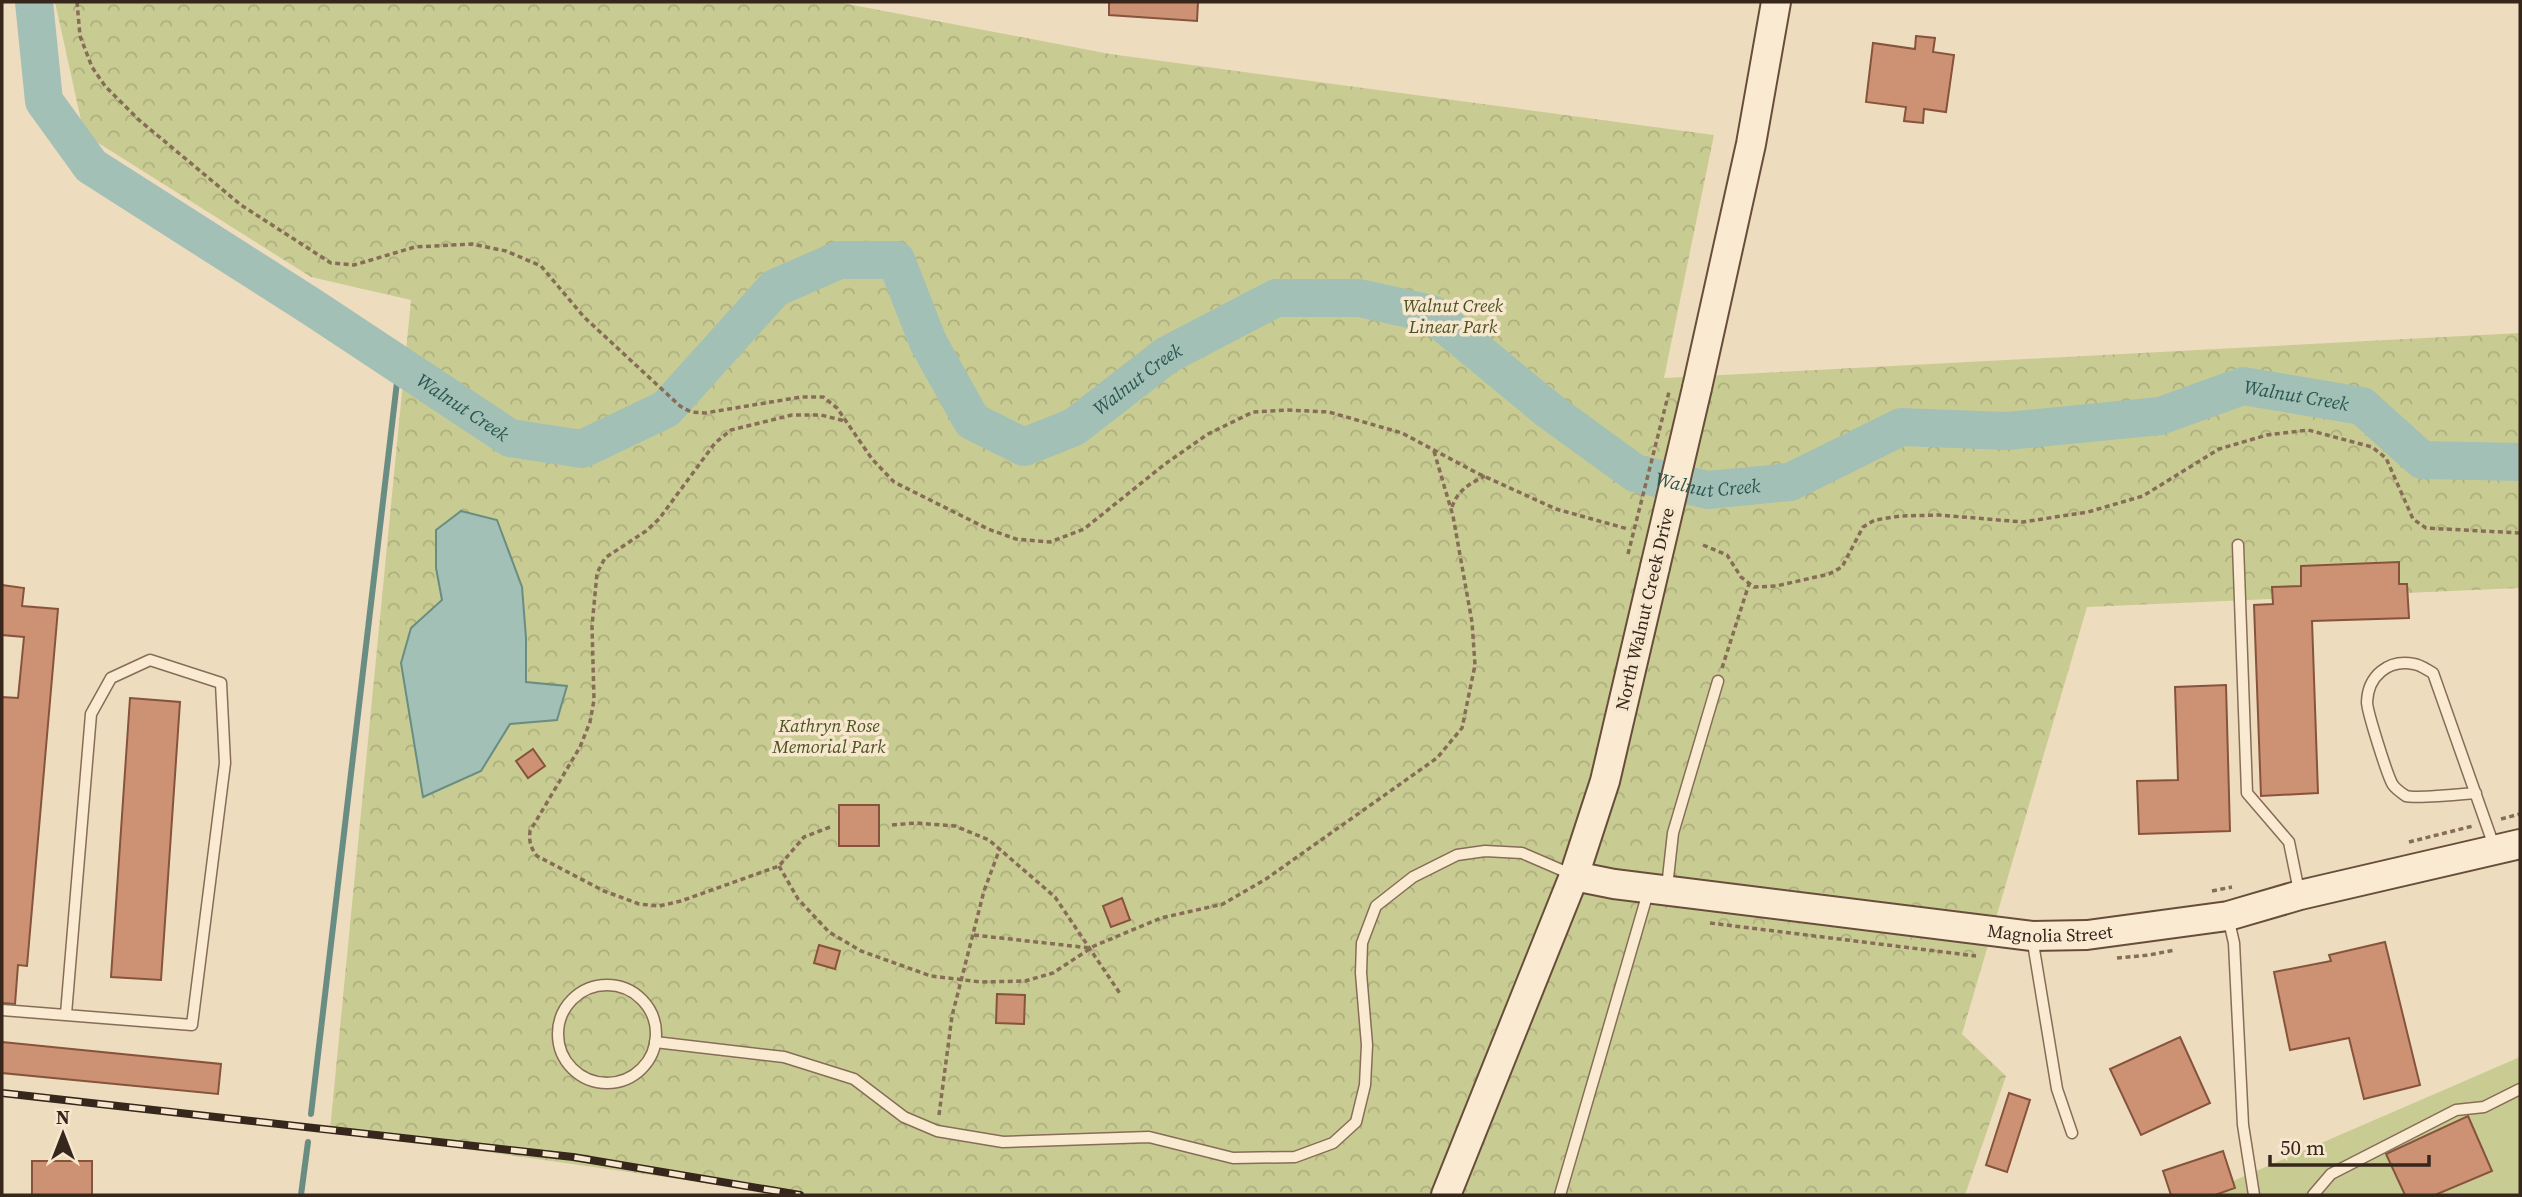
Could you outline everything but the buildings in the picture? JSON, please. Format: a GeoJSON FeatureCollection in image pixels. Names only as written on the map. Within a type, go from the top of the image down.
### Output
{"type":"FeatureCollection","features":[{"type":"Feature","properties":{"kind":"main road","name":"North Walnut Creek Drive"},"geometry":{"type":"LineString","coordinates":[[1446,1195],[1574,876],[1605,781],[1655,567],[1684,386],[1751,144],[1776,2]]}},
{"type":"Feature","properties":{"kind":"main road","name":"Magnolia Street"},"geometry":{"type":"LineString","coordinates":[[1574,876],[1658,890],[2032,936],[2100,933],[2228,916],[2300,895],[2508,847]]}},
{"type":"Feature","properties":{"kind":"lane"},"geometry":{"type":"LineString","coordinates":[[2238,545],[2247,793],[2289,842],[2300,895]]}},
{"type":"Feature","properties":{"kind":"lane"},"geometry":{"type":"LineString","coordinates":[[2,1010],[191,1025],[225,763],[221,683],[150,660],[111,678],[91,714],[66,1014]]}},
{"type":"Feature","properties":{"kind":"lane"},"geometry":{"type":"LineString","coordinates":[[2476,793],[2407,796],[2392,784],[2367,706],[2368,688],[2375,677],[2388,666],[2398,662],[2417,664],[2433,673],[2476,793],[2486,822],[2508,847]]}},
{"type":"Feature","properties":{"kind":"lane"},"geometry":{"type":"LineString","coordinates":[[1560,1195],[1658,890],[1718,681]]}},
{"type":"Feature","properties":{"kind":"lane"},"geometry":{"type":"LineString","coordinates":[[655,1042],[784,1057],[854,1079],[904,1117],[937,1131],[1003,1142],[1150,1137],[1233,1157],[1295,1157],[1332,1143],[1356,1122],[1365,1086],[1367,1045],[1361,973],[1362,943],[1376,905],[1413,877],[1457,855],[1485,851],[1522,853],[1574,876]]}},
{"type":"Feature","properties":{"kind":"lane"},"geometry":{"type":"LineString","coordinates":[[2228,916],[2234,943],[2243,1125],[2254,1195]]}},
{"type":"Feature","properties":{"kind":"lane"},"geometry":{"type":"LineString","coordinates":[[2032,936],[2057,1089],[2072,1133]]}},
{"type":"Feature","properties":{"kind":"lane"},"geometry":{"type":"LineString","coordinates":[[592,987],[623,987],[647,1006],[654,1020],[655,1042],[646,1064],[635,1074],[619,1082],[602,1083],[586,1078],[572,1069],[562,1055],[557,1038],[559,1021],[566,1006],[578,994],[592,987]]}},
{"type":"Feature","properties":{"kind":"lane"},"geometry":{"type":"LineString","coordinates":[[2313,1195],[2331,1174],[2456,1110],[2484,1107],[2520,1090]]}},
{"type":"Feature","properties":{"kind":"path"},"geometry":{"type":"LineString","coordinates":[[77,2],[80,36],[92,67],[105,86],[139,120],[241,205],[331,263],[354,265],[415,247],[472,244],[506,251],[541,265],[584,317],[680,406],[691,412],[705,414],[801,397],[823,397],[837,408],[872,459],[894,482],[988,529],[1016,539],[1049,542],[1084,529],[1208,433],[1253,412],[1287,410],[1329,412],[1402,433],[1556,509],[1628,529]]}},
{"type":"Feature","properties":{"kind":"path"},"geometry":{"type":"LineString","coordinates":[[1628,554],[1684,386]]}},
{"type":"Feature","properties":{"kind":"path"},"geometry":{"type":"LineString","coordinates":[[830,827],[804,837],[779,866],[681,901],[659,905],[639,904],[604,891],[537,856],[532,849],[530,831],[580,747],[590,722],[594,700],[592,626],[597,573],[605,558],[646,531],[659,519],[715,443],[731,430],[792,415],[821,415],[846,422]]}},
{"type":"Feature","properties":{"kind":"path"},"geometry":{"type":"LineString","coordinates":[[1703,545],[1727,555],[1741,577],[1754,587],[1776,586],[1829,574],[1842,567],[1863,527],[1875,520],[1939,515],[2023,522],[2088,512],[2143,496],[2219,449],[2267,435],[2308,430],[2372,447],[2386,458],[2413,519],[2426,528],[2520,533]]}},
{"type":"Feature","properties":{"kind":"path"},"geometry":{"type":"LineString","coordinates":[[779,866],[798,899],[829,932],[861,950],[931,976],[981,982],[1025,981],[1053,973],[1090,948],[1160,918],[1223,904],[1266,879],[1437,758],[1462,728],[1475,665],[1472,622],[1451,509],[1433,448]]}},
{"type":"Feature","properties":{"kind":"path"},"geometry":{"type":"LineString","coordinates":[[1451,509],[1456,495],[1485,476]]}},
{"type":"Feature","properties":{"kind":"path"},"geometry":{"type":"LineString","coordinates":[[1718,681],[1749,584]]}},
{"type":"Feature","properties":{"kind":"path"},"geometry":{"type":"LineString","coordinates":[[2398,845],[2520,814]]}},
{"type":"Feature","properties":{"kind":"path"},"geometry":{"type":"LineString","coordinates":[[892,825],[916,823],[955,827],[989,840],[1000,848],[1055,897],[1121,996]]}},
{"type":"Feature","properties":{"kind":"path"},"geometry":{"type":"LineString","coordinates":[[937,1131],[952,1016],[984,891],[1000,848]]}},
{"type":"Feature","properties":{"kind":"path"},"geometry":{"type":"LineString","coordinates":[[2202,893],[2243,885]]}},
{"type":"Feature","properties":{"kind":"path"},"geometry":{"type":"LineString","coordinates":[[974,935],[1090,948]]}},
{"type":"Feature","properties":{"kind":"green space","name":"Kathryn Rose Memorial Park"},"geometry":{"type":"Polygon","coordinates":[[[55,2],[837,2],[1110,54],[1714,135],[1664,378],[2520,333],[2520,588],[2087,607],[1962,1034],[2006,1076],[1965,1195],[793,1195],[330,1130],[411,300],[311,277],[84,134],[55,2]]]}},
{"type":"Feature","properties":{"kind":"green space"},"geometry":{"type":"Polygon","coordinates":[[[2520,1057],[2520,1195],[2201,1195],[2520,1057]]]}},
{"type":"Feature","properties":{"kind":"water"},"geometry":{"type":"Polygon","coordinates":[[[461,511],[497,520],[522,587],[526,682],[567,686],[557,720],[510,724],[481,771],[423,797],[401,663],[411,628],[442,600],[436,568],[436,530],[461,511]]]}},
{"type":"Feature","properties":{"kind":"waterway","name":"Walnut Creek"},"geometry":{"type":"LineString","coordinates":[[34,2],[44,101],[91,166],[510,438],[582,449],[666,409],[775,288],[839,260],[896,260],[928,342],[972,421],[1024,447],[1074,427],[1167,355],[1276,298],[1359,298],[1432,314],[1551,412],[1635,473],[1708,490],[1790,482],[1901,427],[2007,431],[2160,416],[2243,386],[2362,406],[2422,460],[2520,462]]}},
{"type":"Feature","properties":{"kind":"waterway"},"geometry":{"type":"LineString","coordinates":[[311,1114],[399,365]]}},
{"type":"Feature","properties":{"kind":"waterway"},"geometry":{"type":"LineString","coordinates":[[301,1195],[308,1142]]}},
{"type":"Feature","properties":{"kind":"railway"},"geometry":{"type":"LineString","coordinates":[[2,1093],[573,1157],[800,1195]]}},
{"type":"Feature","properties":{"kind":"park label","name":"Walnut Creek Linear Park"},"geometry":{"type":"Point","coordinates":[1453,316]}}]}
